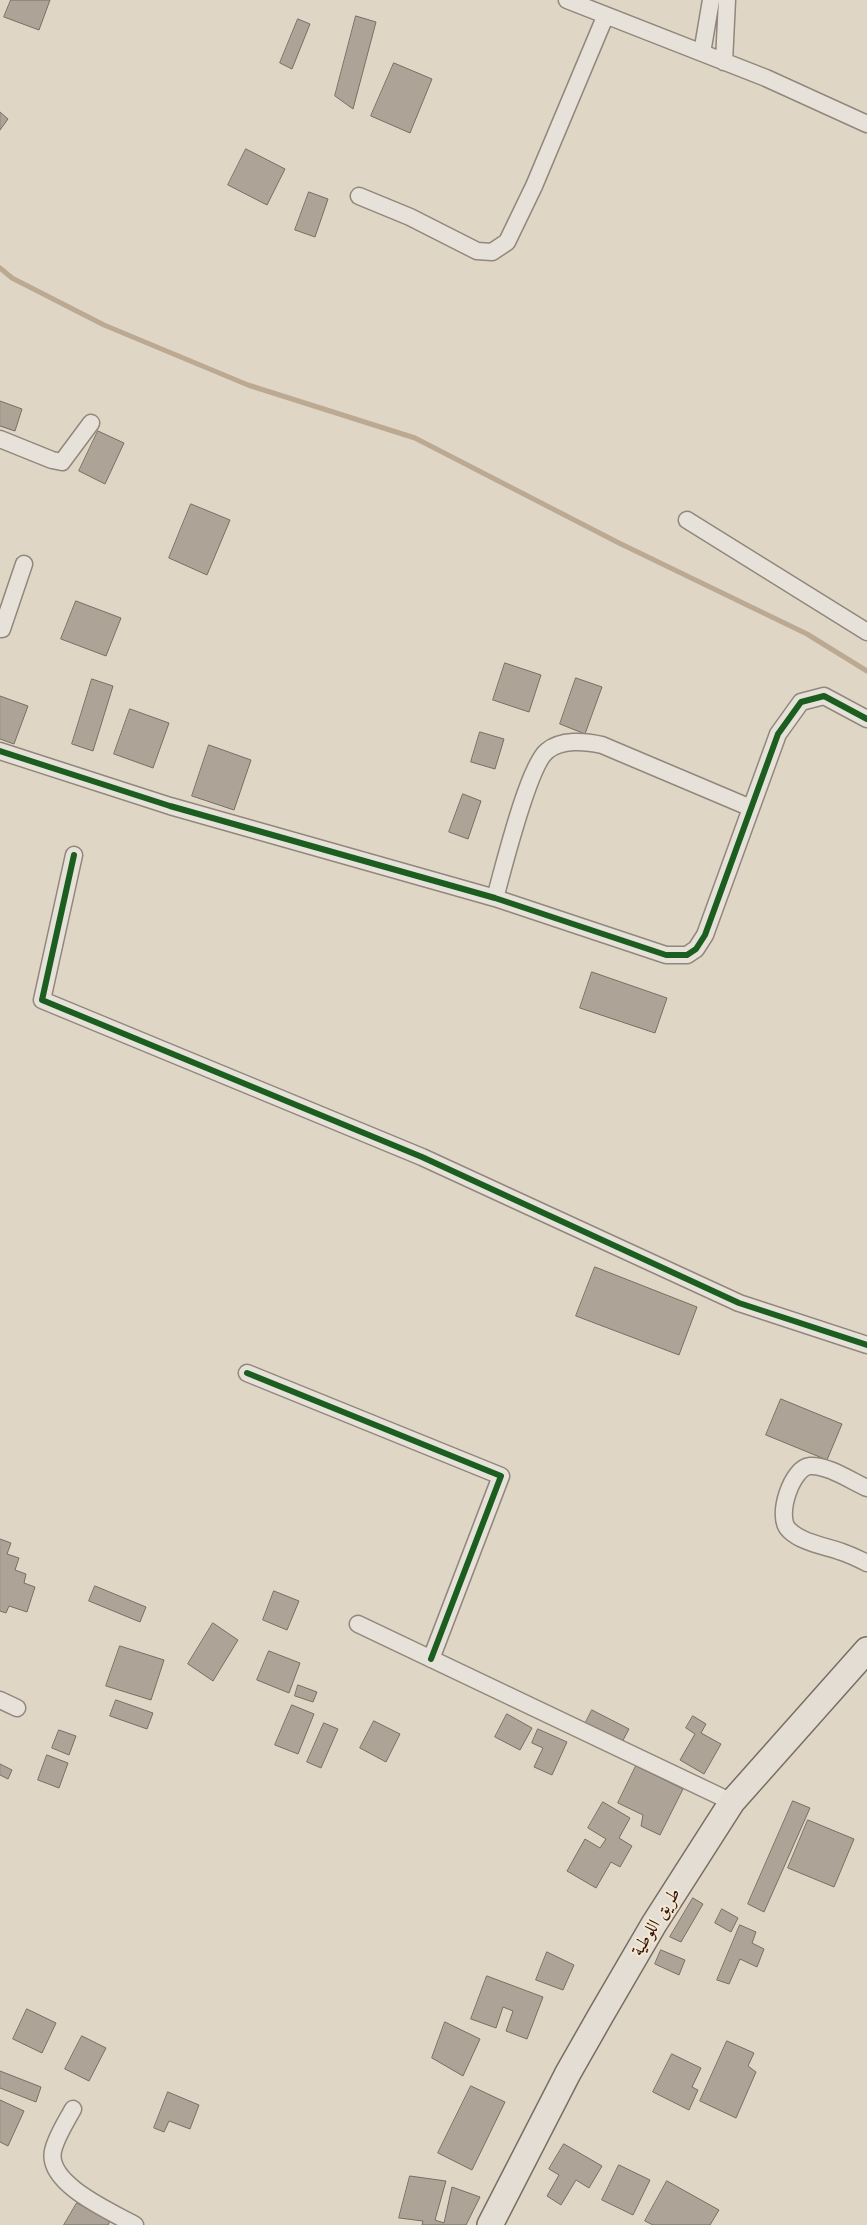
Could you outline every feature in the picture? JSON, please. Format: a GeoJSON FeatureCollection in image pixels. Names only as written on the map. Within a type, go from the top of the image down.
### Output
{"type":"FeatureCollection","features":[{"type":"Feature","properties":{"kind":"main road","name":"طريق اللوطية"},"geometry":{"type":"LineString","coordinates":[[490,2225],[568,2073],[601,2015],[654,1924],[732,1802],[867,1650]]}},
{"type":"Feature","properties":{"kind":"street"},"geometry":{"type":"LineString","coordinates":[[567,0],[605,17],[766,78],[867,124]]}},
{"type":"Feature","properties":{"kind":"street"},"geometry":{"type":"LineString","coordinates":[[702,53],[711,0]]}},
{"type":"Feature","properties":{"kind":"street"},"geometry":{"type":"LineString","coordinates":[[724,62],[727,0]]}},
{"type":"Feature","properties":{"kind":"street"},"geometry":{"type":"LineString","coordinates":[[359,196],[410,217],[477,251],[492,252],[507,242],[534,186],[605,17]]}},
{"type":"Feature","properties":{"kind":"street"},"geometry":{"type":"LineString","coordinates":[[0,440],[62,462],[91,423]]}},
{"type":"Feature","properties":{"kind":"street"},"geometry":{"type":"LineString","coordinates":[[687,520],[867,632]]}},
{"type":"Feature","properties":{"kind":"street"},"geometry":{"type":"LineString","coordinates":[[0,628],[2,629],[24,564]]}},
{"type":"Feature","properties":{"kind":"street"},"geometry":{"type":"LineString","coordinates":[[0,751],[170,806],[495,898],[632,945],[666,955],[688,955],[696,949],[705,935],[778,734],[801,702],[824,696],[867,719]]}},
{"type":"Feature","properties":{"kind":"street"},"geometry":{"type":"LineString","coordinates":[[495,898],[517,818],[533,776],[545,752],[555,745],[586,742],[602,745],[751,808]]}},
{"type":"Feature","properties":{"kind":"street"},"geometry":{"type":"LineString","coordinates":[[74,855],[42,1000],[422,1157],[739,1303],[867,1345]]}},
{"type":"Feature","properties":{"kind":"street"},"geometry":{"type":"LineString","coordinates":[[247,1373],[501,1476],[431,1659]]}},
{"type":"Feature","properties":{"kind":"street"},"geometry":{"type":"LineString","coordinates":[[867,1488],[826,1469],[808,1466],[801,1468],[797,1473],[783,1508],[784,1522],[789,1530],[805,1539],[867,1563]]}},
{"type":"Feature","properties":{"kind":"street"},"geometry":{"type":"LineString","coordinates":[[358,1624],[732,1802]]}},
{"type":"Feature","properties":{"kind":"street"},"geometry":{"type":"LineString","coordinates":[[0,1700],[17,1708]]}},
{"type":"Feature","properties":{"kind":"street"},"geometry":{"type":"LineString","coordinates":[[72,2109],[53,2152],[56,2172],[81,2193],[135,2225]]}},
{"type":"Feature","properties":{"kind":"building"},"geometry":{"type":"Polygon","coordinates":[[[11,0],[50,0],[39,30],[4,17],[11,0]]]}},
{"type":"Feature","properties":{"kind":"building"},"geometry":{"type":"Polygon","coordinates":[[[356,16],[376,22],[353,109],[335,96],[356,16]]]}},
{"type":"Feature","properties":{"kind":"building"},"geometry":{"type":"Polygon","coordinates":[[[298,19],[310,24],[292,69],[280,63],[298,19]]]}},
{"type":"Feature","properties":{"kind":"building"},"geometry":{"type":"Polygon","coordinates":[[[394,63],[432,79],[410,133],[371,116],[394,63]]]}},
{"type":"Feature","properties":{"kind":"building"},"geometry":{"type":"Polygon","coordinates":[[[0,112],[8,119],[0,130],[0,112]]]}},
{"type":"Feature","properties":{"kind":"building"},"geometry":{"type":"Polygon","coordinates":[[[246,149],[285,169],[267,205],[228,185],[246,149]]]}},
{"type":"Feature","properties":{"kind":"building"},"geometry":{"type":"Polygon","coordinates":[[[309,192],[328,199],[315,237],[295,230],[309,192]]]}},
{"type":"Feature","properties":{"kind":"building"},"geometry":{"type":"Polygon","coordinates":[[[0,401],[22,409],[15,431],[0,426],[0,401]]]}},
{"type":"Feature","properties":{"kind":"building"},"geometry":{"type":"Polygon","coordinates":[[[98,431],[124,443],[105,484],[79,471],[98,431]]]}},
{"type":"Feature","properties":{"kind":"building"},"geometry":{"type":"Polygon","coordinates":[[[191,504],[230,520],[207,575],[169,558],[191,504]]]}},
{"type":"Feature","properties":{"kind":"building"},"geometry":{"type":"Polygon","coordinates":[[[76,601],[121,618],[106,656],[61,639],[76,601]]]}},
{"type":"Feature","properties":{"kind":"building"},"geometry":{"type":"Polygon","coordinates":[[[505,663],[541,675],[529,712],[493,700],[505,663]]]}},
{"type":"Feature","properties":{"kind":"building"},"geometry":{"type":"Polygon","coordinates":[[[576,678],[602,687],[585,734],[560,724],[576,678]]]}},
{"type":"Feature","properties":{"kind":"building"},"geometry":{"type":"Polygon","coordinates":[[[92,679],[113,686],[93,751],[72,744],[92,679]]]}},
{"type":"Feature","properties":{"kind":"building"},"geometry":{"type":"Polygon","coordinates":[[[0,696],[28,706],[14,744],[0,739],[0,696]]]}},
{"type":"Feature","properties":{"kind":"building"},"geometry":{"type":"Polygon","coordinates":[[[130,709],[169,723],[153,768],[114,754],[130,709]]]}},
{"type":"Feature","properties":{"kind":"building"},"geometry":{"type":"Polygon","coordinates":[[[480,732],[504,739],[495,769],[471,762],[480,732]]]}},
{"type":"Feature","properties":{"kind":"building"},"geometry":{"type":"Polygon","coordinates":[[[209,745],[251,760],[234,810],[192,796],[209,745]]]}},
{"type":"Feature","properties":{"kind":"building"},"geometry":{"type":"Polygon","coordinates":[[[463,794],[481,801],[468,839],[449,832],[463,794]]]}},
{"type":"Feature","properties":{"kind":"building"},"geometry":{"type":"Polygon","coordinates":[[[592,972],[667,998],[655,1033],[580,1008],[592,972]]]}},
{"type":"Feature","properties":{"kind":"building"},"geometry":{"type":"Polygon","coordinates":[[[595,1267],[697,1307],[679,1355],[576,1316],[595,1267]]]}},
{"type":"Feature","properties":{"kind":"building"},"geometry":{"type":"Polygon","coordinates":[[[781,1399],[842,1424],[827,1460],[766,1435],[781,1399]]]}},
{"type":"Feature","properties":{"kind":"building"},"geometry":{"type":"Polygon","coordinates":[[[0,1539],[11,1543],[7,1554],[19,1558],[15,1570],[26,1574],[24,1583],[35,1587],[27,1612],[9,1606],[6,1613],[0,1611],[0,1539]]]}},
{"type":"Feature","properties":{"kind":"building"},"geometry":{"type":"Polygon","coordinates":[[[95,1586],[146,1607],[140,1622],[89,1601],[95,1586]]]}},
{"type":"Feature","properties":{"kind":"building"},"geometry":{"type":"Polygon","coordinates":[[[274,1591],[299,1601],[287,1630],[263,1620],[274,1591]]]}},
{"type":"Feature","properties":{"kind":"building"},"geometry":{"type":"Polygon","coordinates":[[[213,1623],[238,1640],[213,1681],[188,1664],[213,1623]]]}},
{"type":"Feature","properties":{"kind":"building"},"geometry":{"type":"Polygon","coordinates":[[[120,1646],[164,1660],[151,1700],[106,1686],[120,1646]]]}},
{"type":"Feature","properties":{"kind":"building"},"geometry":{"type":"Polygon","coordinates":[[[269,1651],[300,1663],[289,1693],[257,1680],[269,1651]]]}},
{"type":"Feature","properties":{"kind":"building"},"geometry":{"type":"Polygon","coordinates":[[[298,1685],[317,1692],[313,1702],[295,1696],[298,1685]]]}},
{"type":"Feature","properties":{"kind":"building"},"geometry":{"type":"Polygon","coordinates":[[[116,1700],[153,1713],[147,1729],[110,1716],[116,1700]]]}},
{"type":"Feature","properties":{"kind":"building"},"geometry":{"type":"Polygon","coordinates":[[[292,1705],[314,1714],[298,1754],[275,1745],[292,1705]]]}},
{"type":"Feature","properties":{"kind":"building"},"geometry":{"type":"Polygon","coordinates":[[[592,1710],[629,1729],[621,1744],[584,1726],[592,1710]]]}},
{"type":"Feature","properties":{"kind":"building"},"geometry":{"type":"Polygon","coordinates":[[[507,1714],[532,1728],[520,1750],[495,1737],[507,1714]]]}},
{"type":"Feature","properties":{"kind":"building"},"geometry":{"type":"Polygon","coordinates":[[[693,1716],[706,1724],[701,1733],[721,1744],[704,1774],[680,1760],[695,1734],[686,1728],[693,1716]]]}},
{"type":"Feature","properties":{"kind":"building"},"geometry":{"type":"Polygon","coordinates":[[[374,1721],[400,1734],[386,1762],[360,1748],[374,1721]]]}},
{"type":"Feature","properties":{"kind":"building"},"geometry":{"type":"Polygon","coordinates":[[[324,1723],[338,1729],[321,1768],[307,1762],[324,1723]]]}},
{"type":"Feature","properties":{"kind":"building"},"geometry":{"type":"Polygon","coordinates":[[[538,1729],[567,1742],[552,1775],[534,1767],[543,1748],[532,1743],[538,1729]]]}},
{"type":"Feature","properties":{"kind":"building"},"geometry":{"type":"Polygon","coordinates":[[[59,1730],[76,1736],[69,1755],[52,1748],[59,1730]]]}},
{"type":"Feature","properties":{"kind":"building"},"geometry":{"type":"Polygon","coordinates":[[[47,1755],[68,1763],[59,1788],[38,1780],[47,1755]]]}},
{"type":"Feature","properties":{"kind":"building"},"geometry":{"type":"Polygon","coordinates":[[[0,1764],[12,1770],[8,1779],[0,1775],[0,1764]]]}},
{"type":"Feature","properties":{"kind":"building"},"geometry":{"type":"Polygon","coordinates":[[[636,1766],[683,1789],[660,1835],[641,1826],[643,1815],[618,1803],[636,1766]]]}},
{"type":"Feature","properties":{"kind":"building"},"geometry":{"type":"Polygon","coordinates":[[[793,1801],[810,1808],[764,1912],[748,1904],[793,1801]]]}},
{"type":"Feature","properties":{"kind":"building"},"geometry":{"type":"Polygon","coordinates":[[[603,1802],[630,1818],[619,1838],[632,1846],[620,1867],[611,1862],[596,1888],[567,1871],[585,1839],[600,1848],[606,1839],[588,1828],[603,1802]]]}},
{"type":"Feature","properties":{"kind":"building"},"geometry":{"type":"Polygon","coordinates":[[[808,1820],[854,1839],[834,1887],[788,1868],[808,1820]]]}},
{"type":"Feature","properties":{"kind":"building"},"geometry":{"type":"Polygon","coordinates":[[[693,1898],[703,1904],[681,1942],[670,1937],[693,1898]]]}},
{"type":"Feature","properties":{"kind":"building"},"geometry":{"type":"Polygon","coordinates":[[[722,1909],[738,1918],[731,1932],[715,1923],[722,1909]]]}},
{"type":"Feature","properties":{"kind":"building"},"geometry":{"type":"Polygon","coordinates":[[[740,1925],[756,1932],[752,1943],[764,1949],[757,1967],[740,1959],[729,1984],[717,1980],[740,1925]]]}},
{"type":"Feature","properties":{"kind":"building"},"geometry":{"type":"Polygon","coordinates":[[[661,1950],[685,1960],[679,1975],[655,1964],[661,1950]]]}},
{"type":"Feature","properties":{"kind":"building"},"geometry":{"type":"Polygon","coordinates":[[[547,1952],[574,1965],[563,1990],[536,1980],[547,1952]]]}},
{"type":"Feature","properties":{"kind":"building"},"geometry":{"type":"Polygon","coordinates":[[[487,1976],[543,1997],[527,2039],[506,2031],[513,2011],[503,2007],[496,2028],[471,2019],[487,1976]]]}},
{"type":"Feature","properties":{"kind":"building"},"geometry":{"type":"Polygon","coordinates":[[[27,2009],[56,2023],[42,2053],[13,2039],[27,2009]]]}},
{"type":"Feature","properties":{"kind":"building"},"geometry":{"type":"Polygon","coordinates":[[[445,2022],[480,2039],[463,2076],[432,2058],[445,2022]]]}},
{"type":"Feature","properties":{"kind":"building"},"geometry":{"type":"Polygon","coordinates":[[[82,2036],[106,2048],[89,2081],[65,2069],[82,2036]]]}},
{"type":"Feature","properties":{"kind":"building"},"geometry":{"type":"Polygon","coordinates":[[[727,2041],[754,2053],[748,2066],[756,2072],[736,2118],[700,2101],[727,2041]]]}},
{"type":"Feature","properties":{"kind":"building"},"geometry":{"type":"Polygon","coordinates":[[[672,2054],[701,2068],[692,2087],[698,2090],[689,2110],[653,2092],[672,2054]]]}},
{"type":"Feature","properties":{"kind":"building"},"geometry":{"type":"Polygon","coordinates":[[[0,2071],[41,2087],[36,2102],[0,2088],[0,2071]]]}},
{"type":"Feature","properties":{"kind":"building"},"geometry":{"type":"Polygon","coordinates":[[[471,2086],[505,2102],[472,2170],[438,2153],[471,2086]]]}},
{"type":"Feature","properties":{"kind":"building"},"geometry":{"type":"Polygon","coordinates":[[[168,2092],[199,2105],[190,2129],[169,2121],[164,2132],[154,2128],[168,2092]]]}},
{"type":"Feature","properties":{"kind":"building"},"geometry":{"type":"Polygon","coordinates":[[[0,2100],[24,2111],[8,2146],[0,2142],[0,2100]]]}},
{"type":"Feature","properties":{"kind":"building"},"geometry":{"type":"Polygon","coordinates":[[[564,2144],[602,2166],[589,2188],[576,2180],[561,2205],[547,2196],[559,2175],[549,2169],[564,2144]]]}},
{"type":"Feature","properties":{"kind":"building"},"geometry":{"type":"Polygon","coordinates":[[[619,2165],[650,2180],[633,2215],[602,2200],[619,2165]]]}},
{"type":"Feature","properties":{"kind":"building"},"geometry":{"type":"Polygon","coordinates":[[[410,2176],[446,2181],[435,2220],[444,2223],[452,2187],[480,2197],[466,2225],[422,2225],[423,2221],[399,2218],[410,2176]]]}},
{"type":"Feature","properties":{"kind":"building"},"geometry":{"type":"Polygon","coordinates":[[[667,2181],[719,2210],[710,2225],[653,2225],[645,2221],[667,2181]]]}},
{"type":"Feature","properties":{"kind":"building"},"geometry":{"type":"Polygon","coordinates":[[[77,2203],[110,2221],[108,2225],[64,2225],[77,2203]]]}},
{"type":"Feature","properties":{"kind":"waterway"},"geometry":{"type":"LineString","coordinates":[[0,268],[12,278],[104,325],[248,385],[415,438],[619,543],[807,634],[867,671]]}},
{"type":"Feature","properties":{"kind":"cycle path"},"geometry":{"type":"LineString","coordinates":[[0,751],[170,806],[495,898],[666,955],[687,955],[696,949],[705,935],[778,734],[801,702],[824,696],[867,719]]}},
{"type":"Feature","properties":{"kind":"cycle path"},"geometry":{"type":"LineString","coordinates":[[74,855],[42,1000],[422,1157],[739,1303],[867,1345]]}},
{"type":"Feature","properties":{"kind":"cycle path"},"geometry":{"type":"LineString","coordinates":[[247,1373],[501,1476],[431,1659]]}}]}
